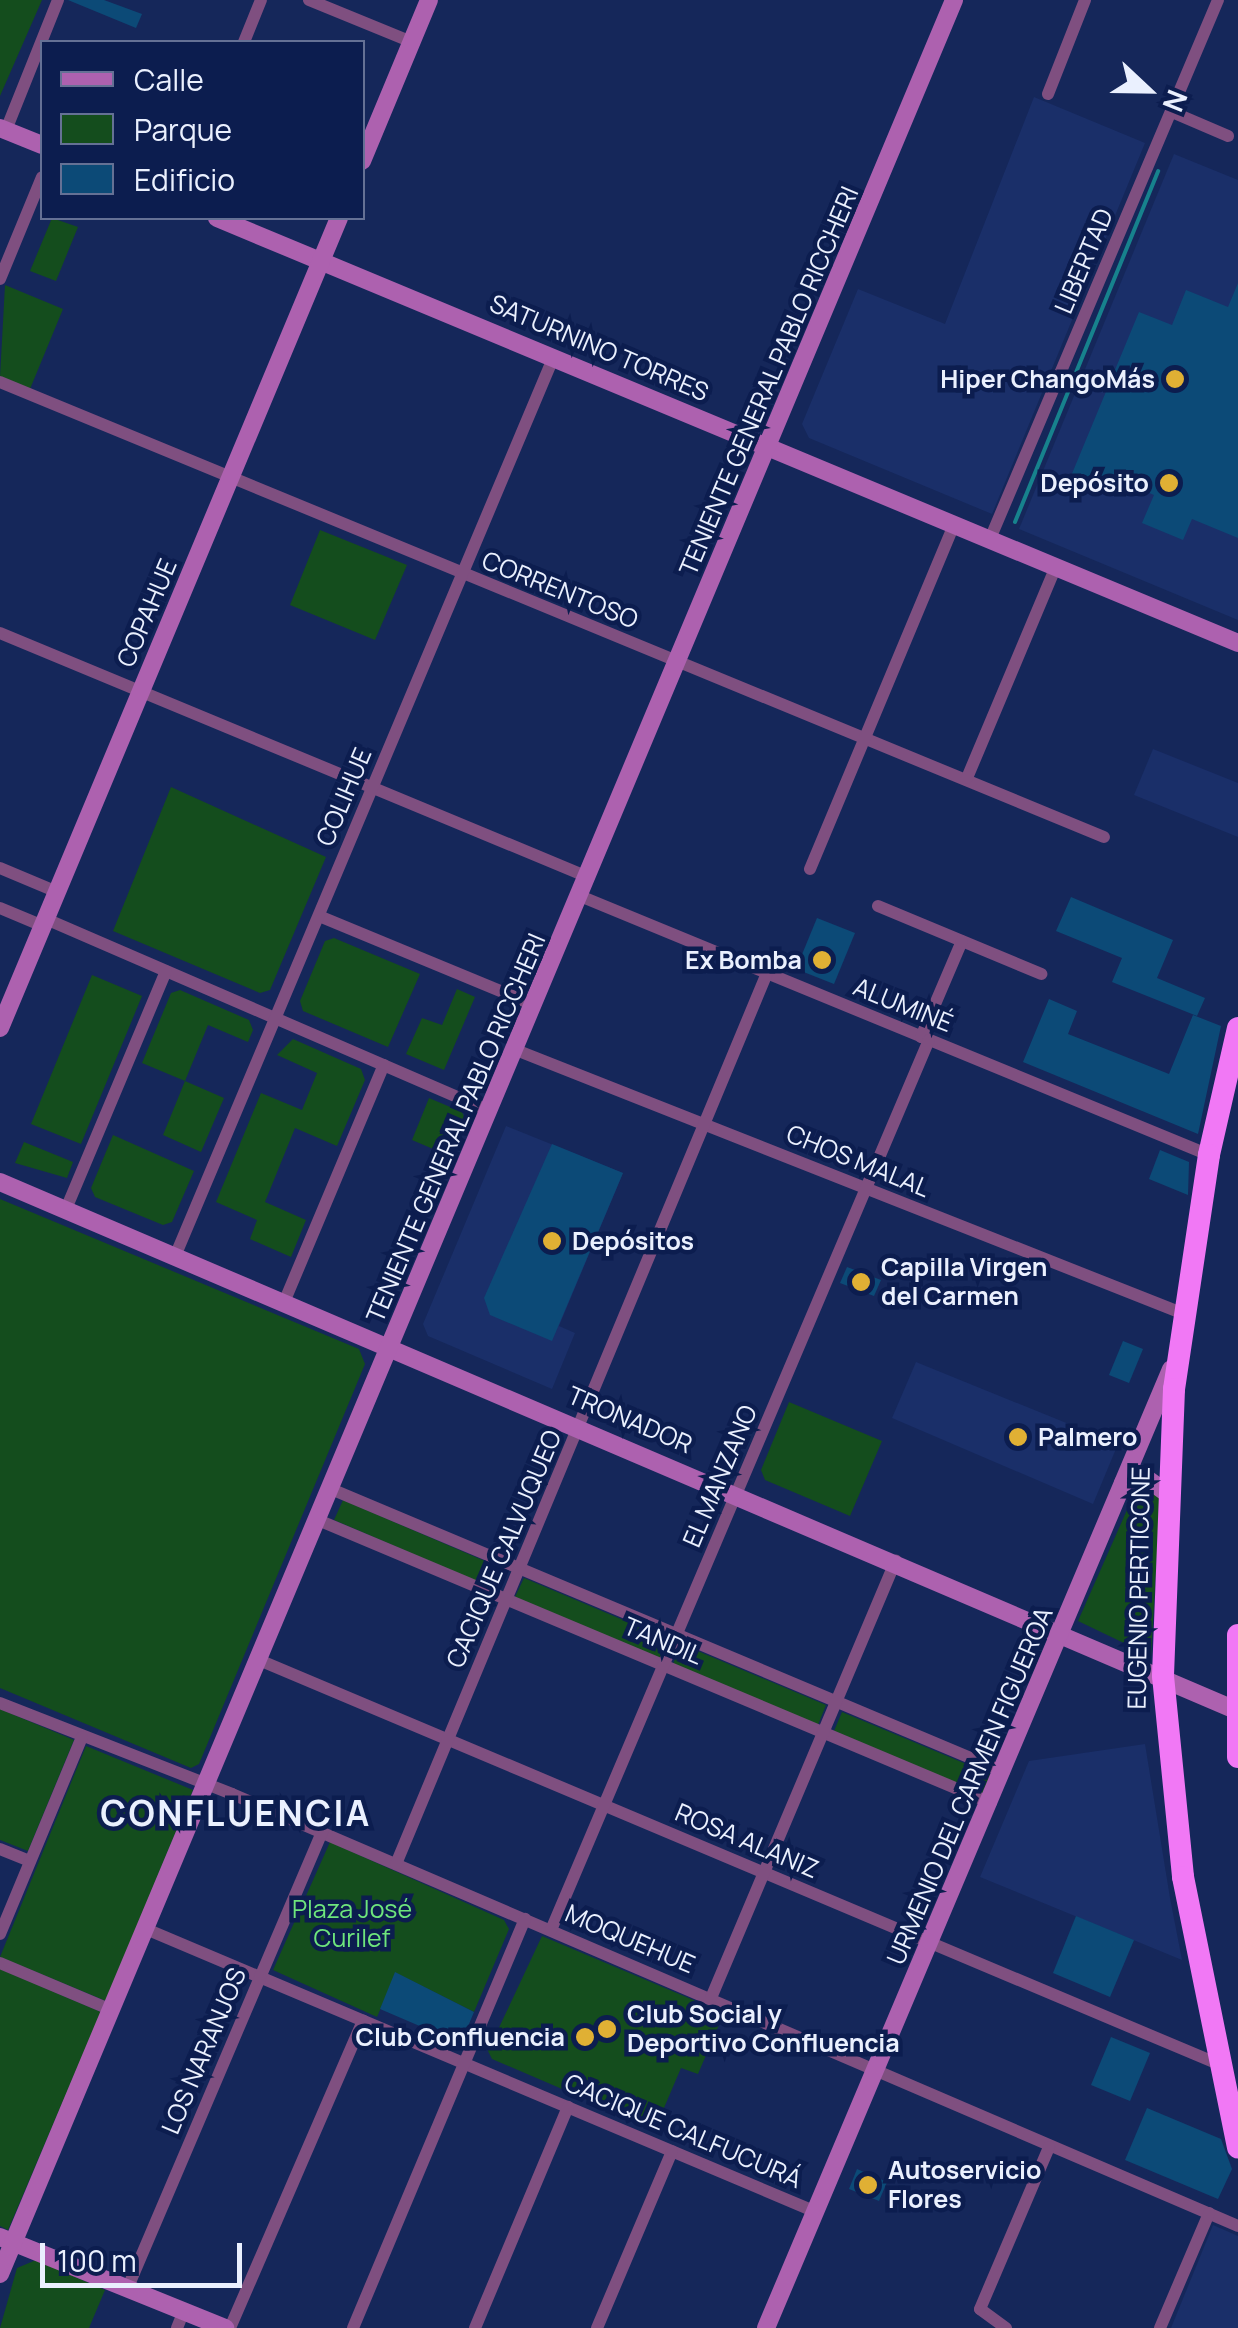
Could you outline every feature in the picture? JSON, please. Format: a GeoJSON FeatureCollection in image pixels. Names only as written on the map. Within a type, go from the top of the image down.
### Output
{"type":"FeatureCollection","features":[{"type":"Feature","properties":{"kind":"highway","name":"EUGENIO PERTICONE"},"geometry":{"type":"LineString","coordinates":[[1238,1028],[1209,1156],[1184,1314],[1167,1492],[1163,1676],[1174,1818],[1218,2064],[1238,2148]]}},
{"type":"Feature","properties":{"kind":"highway"},"geometry":{"type":"LineString","coordinates":[[1238,1635],[1238,1757]]}},
{"type":"Feature","properties":{"kind":"street"},"geometry":{"type":"LineString","coordinates":[[41,40],[58,0]]}},
{"type":"Feature","properties":{"kind":"street"},"geometry":{"type":"LineString","coordinates":[[245,40],[262,0]]}},
{"type":"Feature","properties":{"kind":"street"},"geometry":{"type":"LineString","coordinates":[[309,0],[412,42]]}},
{"type":"Feature","properties":{"kind":"street"},"geometry":{"type":"LineString","coordinates":[[365,154],[430,0]]}},
{"type":"Feature","properties":{"kind":"street","name":"TENIENTE GENERAL PABLO RICCHERI"},"geometry":{"type":"LineString","coordinates":[[0,2274],[7,2240],[112,2010],[954,0]]}},
{"type":"Feature","properties":{"kind":"street"},"geometry":{"type":"LineString","coordinates":[[1048,94],[1084,0]]}},
{"type":"Feature","properties":{"kind":"street","name":"LIBERTAD"},"geometry":{"type":"LineString","coordinates":[[990,539],[1218,0]]}},
{"type":"Feature","properties":{"kind":"street"},"geometry":{"type":"LineString","coordinates":[[40,42],[3,129],[40,144]]}},
{"type":"Feature","properties":{"kind":"street"},"geometry":{"type":"LineString","coordinates":[[1172,112],[1228,136]]}},
{"type":"Feature","properties":{"kind":"street"},"geometry":{"type":"LineString","coordinates":[[0,279],[40,183]]}},
{"type":"Feature","properties":{"kind":"street","name":"SATURNINO TORRES"},"geometry":{"type":"LineString","coordinates":[[223,220],[1238,643]]}},
{"type":"Feature","properties":{"kind":"street","name":"COPAHUE"},"geometry":{"type":"LineString","coordinates":[[0,1028],[338,220]]}},
{"type":"Feature","properties":{"kind":"street","name":"COLIHUE"},"geometry":{"type":"LineString","coordinates":[[176,1254],[554,356]]}},
{"type":"Feature","properties":{"kind":"street","name":"CORRENTOSO"},"geometry":{"type":"LineString","coordinates":[[0,382],[1104,837]]}},
{"type":"Feature","properties":{"kind":"street"},"geometry":{"type":"LineString","coordinates":[[810,870],[954,524]]}},
{"type":"Feature","properties":{"kind":"street"},"geometry":{"type":"LineString","coordinates":[[967,778],[1056,566]]}},
{"type":"Feature","properties":{"kind":"street"},"geometry":{"type":"LineString","coordinates":[[2,639],[141,692],[588,877]]}},
{"type":"Feature","properties":{"kind":"street"},"geometry":{"type":"LineString","coordinates":[[0,868],[57,892]]}},
{"type":"Feature","properties":{"kind":"street","name":"ALUMINÉ"},"geometry":{"type":"LineString","coordinates":[[580,896],[1209,1156]]}},
{"type":"Feature","properties":{"kind":"street"},"geometry":{"type":"LineString","coordinates":[[878,906],[1041,974]]}},
{"type":"Feature","properties":{"kind":"street"},"geometry":{"type":"LineString","coordinates":[[0,908],[166,971],[490,1111]]}},
{"type":"Feature","properties":{"kind":"street"},"geometry":{"type":"LineString","coordinates":[[319,916],[534,1006]]}},
{"type":"Feature","properties":{"kind":"street","name":"EL MANZANO"},"geometry":{"type":"LineString","coordinates":[[552,1930],[866,1189],[962,941]]}},
{"type":"Feature","properties":{"kind":"street"},"geometry":{"type":"LineString","coordinates":[[66,1209],[166,971]]}},
{"type":"Feature","properties":{"kind":"street","name":"CACIQUE CALVUQUEO"},"geometry":{"type":"LineString","coordinates":[[396,1864],[767,973]]}},
{"type":"Feature","properties":{"kind":"street","name":"CHOS MALAL"},"geometry":{"type":"LineString","coordinates":[[516,1050],[1184,1314]]}},
{"type":"Feature","properties":{"kind":"street"},"geometry":{"type":"LineString","coordinates":[[285,1300],[384,1065]]}},
{"type":"Feature","properties":{"kind":"street","name":"TRONADOR"},"geometry":{"type":"LineString","coordinates":[[0,1182],[392,1344],[1237,1710]]}},
{"type":"Feature","properties":{"kind":"street","name":"URMENIO DEL CARMEN FIGUEROA"},"geometry":{"type":"LineString","coordinates":[[766,2328],[1180,1350]]}},
{"type":"Feature","properties":{"kind":"street"},"geometry":{"type":"LineString","coordinates":[[1123,1482],[1146,1478],[1167,1492]]}},
{"type":"Feature","properties":{"kind":"street","name":"TANDIL"},"geometry":{"type":"LineString","coordinates":[[331,1490],[1004,1772]]}},
{"type":"Feature","properties":{"kind":"street","name":"TANDIL"},"geometry":{"type":"LineString","coordinates":[[318,1520],[991,1804]]}},
{"type":"Feature","properties":{"kind":"street"},"geometry":{"type":"LineString","coordinates":[[710,1998],[896,1561]]}},
{"type":"Feature","properties":{"kind":"street","name":"ROSA ALANIZ"},"geometry":{"type":"LineString","coordinates":[[259,1660],[1218,2064]]}},
{"type":"Feature","properties":{"kind":"street","name":"MOQUEHUE"},"geometry":{"type":"LineString","coordinates":[[0,1703],[322,1832],[1238,2226]]}},
{"type":"Feature","properties":{"kind":"street"},"geometry":{"type":"LineString","coordinates":[[0,1934],[82,1737]]}},
{"type":"Feature","properties":{"kind":"street","name":"LOS NARANJOS"},"geometry":{"type":"LineString","coordinates":[[128,2287],[322,1832]]}},
{"type":"Feature","properties":{"kind":"street"},"geometry":{"type":"LineString","coordinates":[[0,1849],[30,1861]]}},
{"type":"Feature","properties":{"kind":"street"},"geometry":{"type":"LineString","coordinates":[[353,2328],[526,1919]]}},
{"type":"Feature","properties":{"kind":"street","name":"CACIQUE CALFUCURÁ"},"geometry":{"type":"LineString","coordinates":[[146,1928],[816,2212]]}},
{"type":"Feature","properties":{"kind":"street"},"geometry":{"type":"LineString","coordinates":[[0,1963],[112,2010]]}},
{"type":"Feature","properties":{"kind":"street"},"geometry":{"type":"LineString","coordinates":[[7,2240],[128,2287],[181,2319],[228,2328],[363,2020]]}},
{"type":"Feature","properties":{"kind":"street"},"geometry":{"type":"LineString","coordinates":[[475,2328],[568,2107]]}},
{"type":"Feature","properties":{"kind":"street"},"geometry":{"type":"LineString","coordinates":[[1006,2328],[981,2314],[1050,2146]]}},
{"type":"Feature","properties":{"kind":"street"},"geometry":{"type":"LineString","coordinates":[[598,2328],[672,2151]]}},
{"type":"Feature","properties":{"kind":"street"},"geometry":{"type":"LineString","coordinates":[[1160,2328],[1208,2213]]}},
{"type":"Feature","properties":{"kind":"shaded area"},"geometry":{"type":"Polygon","coordinates":[[[1034,97],[1145,143],[992,514],[809,438],[802,424],[858,289],[945,324],[1034,97]]]}},
{"type":"Feature","properties":{"kind":"shaded area"},"geometry":{"type":"Polygon","coordinates":[[[1174,154],[1238,180],[1238,620],[1019,529],[1174,154]]]}},
{"type":"Feature","properties":{"kind":"shaded area"},"geometry":{"type":"Polygon","coordinates":[[[1153,749],[1238,783],[1238,837],[1134,795],[1153,749]]]}},
{"type":"Feature","properties":{"kind":"shaded area"},"geometry":{"type":"Polygon","coordinates":[[[506,1126],[623,1173],[559,1326],[575,1333],[552,1389],[428,1336],[423,1324],[506,1126]]]}},
{"type":"Feature","properties":{"kind":"shaded area","name":"Palmero"},"geometry":{"type":"Polygon","coordinates":[[[916,1362],[1118,1444],[1093,1504],[892,1418],[916,1362]]]}},
{"type":"Feature","properties":{"kind":"shaded area"},"geometry":{"type":"Polygon","coordinates":[[[1145,1744],[1182,1960],[980,1877],[1029,1761],[1145,1744]]]}},
{"type":"Feature","properties":{"kind":"shaded area"},"geometry":{"type":"Polygon","coordinates":[[[1213,2225],[1238,2236],[1238,2328],[1171,2328],[1213,2225]]]}},
{"type":"Feature","properties":{"kind":"green space"},"geometry":{"type":"Polygon","coordinates":[[[0,0],[42,0],[0,96],[0,0]]]}},
{"type":"Feature","properties":{"kind":"green space"},"geometry":{"type":"Polygon","coordinates":[[[51,220],[78,227],[56,281],[30,271],[51,220]]]}},
{"type":"Feature","properties":{"kind":"green space"},"geometry":{"type":"Polygon","coordinates":[[[5,285],[63,309],[30,389],[0,377],[5,285]]]}},
{"type":"Feature","properties":{"kind":"green space"},"geometry":{"type":"Polygon","coordinates":[[[320,530],[407,565],[375,640],[290,605],[320,530]]]}},
{"type":"Feature","properties":{"kind":"green space"},"geometry":{"type":"Polygon","coordinates":[[[171,787],[326,857],[270,990],[260,993],[113,931],[171,787]]]}},
{"type":"Feature","properties":{"kind":"green space"},"geometry":{"type":"Polygon","coordinates":[[[334,938],[420,974],[388,1047],[303,1011],[300,1001],[325,941],[334,938]]]}},
{"type":"Feature","properties":{"kind":"green space"},"geometry":{"type":"Polygon","coordinates":[[[92,975],[142,996],[81,1144],[31,1124],[92,975]]]}},
{"type":"Feature","properties":{"kind":"green space"},"geometry":{"type":"Polygon","coordinates":[[[457,989],[475,997],[444,1070],[406,1054],[422,1018],[442,1025],[457,989]]]}},
{"type":"Feature","properties":{"kind":"green space"},"geometry":{"type":"Polygon","coordinates":[[[180,990],[249,1020],[253,1030],[248,1042],[208,1025],[185,1081],[142,1063],[171,993],[180,990]]]}},
{"type":"Feature","properties":{"kind":"green space"},"geometry":{"type":"Polygon","coordinates":[[[293,1039],[361,1069],[365,1080],[337,1146],[295,1128],[265,1202],[306,1220],[291,1257],[250,1239],[257,1220],[216,1202],[261,1093],[302,1110],[317,1073],[277,1055],[293,1039]]]}},
{"type":"Feature","properties":{"kind":"green space"},"geometry":{"type":"Polygon","coordinates":[[[185,1081],[224,1098],[201,1152],[163,1135],[185,1081]]]}},
{"type":"Feature","properties":{"kind":"green space"},"geometry":{"type":"Polygon","coordinates":[[[429,1098],[462,1112],[467,1123],[452,1157],[412,1140],[429,1098]]]}},
{"type":"Feature","properties":{"kind":"green space"},"geometry":{"type":"Polygon","coordinates":[[[113,1135],[194,1171],[172,1222],[163,1225],[95,1197],[91,1188],[113,1135]]]}},
{"type":"Feature","properties":{"kind":"green space"},"geometry":{"type":"Polygon","coordinates":[[[24,1142],[73,1162],[67,1178],[15,1163],[24,1142]]]}},
{"type":"Feature","properties":{"kind":"green space"},"geometry":{"type":"Polygon","coordinates":[[[0,1199],[359,1349],[365,1364],[199,1764],[191,1768],[0,1688],[0,1199]]]}},
{"type":"Feature","properties":{"kind":"green space"},"geometry":{"type":"Polygon","coordinates":[[[789,1402],[882,1441],[850,1516],[765,1480],[761,1470],[789,1402]]]}},
{"type":"Feature","properties":{"kind":"green space"},"geometry":{"type":"Polygon","coordinates":[[[1138,1485],[1157,1491],[1160,1501],[1151,1656],[1078,1621],[1138,1485]]]}},
{"type":"Feature","properties":{"kind":"green space"},"geometry":{"type":"Polygon","coordinates":[[[343,1500],[508,1571],[499,1591],[334,1520],[343,1500]]]}},
{"type":"Feature","properties":{"kind":"green space"},"geometry":{"type":"Polygon","coordinates":[[[524,1578],[668,1639],[660,1659],[515,1597],[524,1578]]]}},
{"type":"Feature","properties":{"kind":"green space"},"geometry":{"type":"Polygon","coordinates":[[[681,1644],[826,1705],[818,1725],[673,1664],[681,1644]]]}},
{"type":"Feature","properties":{"kind":"green space"},"geometry":{"type":"Polygon","coordinates":[[[0,1709],[74,1740],[28,1851],[0,1840],[0,1709]]]}},
{"type":"Feature","properties":{"kind":"green space"},"geometry":{"type":"Polygon","coordinates":[[[842,1712],[990,1774],[982,1794],[834,1731],[842,1712]]]}},
{"type":"Feature","properties":{"kind":"green space"},"geometry":{"type":"Polygon","coordinates":[[[86,1746],[193,1790],[106,2001],[0,1957],[86,1746]]]}},
{"type":"Feature","properties":{"kind":"green space","name":"Plaza José Curilef"},"geometry":{"type":"Polygon","coordinates":[[[330,1842],[504,1920],[509,1929],[474,2012],[396,1973],[377,2017],[273,1970],[330,1842]]]}},
{"type":"Feature","properties":{"kind":"green space","name":"Club Social y Deportivo Confluencia"},"geometry":{"type":"Polygon","coordinates":[[[542,1936],[724,2013],[698,2074],[681,2068],[655,2129],[492,2059],[488,2051],[542,1936]]]}},
{"type":"Feature","properties":{"kind":"green space"},"geometry":{"type":"Polygon","coordinates":[[[0,1969],[101,2012],[8,2230],[0,2226],[0,1969]]]}},
{"type":"Feature","properties":{"kind":"green space"},"geometry":{"type":"Polygon","coordinates":[[[36,2260],[105,2290],[89,2328],[0,2328],[17,2268],[36,2260]]]}},
{"type":"Feature","properties":{"kind":"building"},"geometry":{"type":"Polygon","coordinates":[[[68,0],[104,0],[142,14],[136,28],[68,0]]]}},
{"type":"Feature","properties":{"kind":"building","name":"Hiper ChangoMás"},"geometry":{"type":"Polygon","coordinates":[[[1238,283],[1238,538],[1192,519],[1183,540],[1142,523],[1154,495],[1107,475],[1102,489],[1071,476],[1139,312],[1172,325],[1186,290],[1228,307],[1238,283]]]}},
{"type":"Feature","properties":{"kind":"building"},"geometry":{"type":"Polygon","coordinates":[[[1071,897],[1173,940],[1157,978],[1205,998],[1197,1016],[1112,982],[1122,958],[1056,931],[1071,897]]]}},
{"type":"Feature","properties":{"kind":"building","name":"Ex Bomba"},"geometry":{"type":"Polygon","coordinates":[[[817,918],[855,933],[834,984],[796,969],[817,918]]]}},
{"type":"Feature","properties":{"kind":"building"},"geometry":{"type":"Polygon","coordinates":[[[1049,999],[1077,1011],[1068,1034],[1169,1074],[1193,1015],[1221,1026],[1198,1134],[1023,1062],[1049,999]]]}},
{"type":"Feature","properties":{"kind":"building","name":"Depósitos"},"geometry":{"type":"Polygon","coordinates":[[[552,1144],[623,1173],[552,1341],[490,1315],[484,1298],[552,1144]]]}},
{"type":"Feature","properties":{"kind":"building"},"geometry":{"type":"Polygon","coordinates":[[[1160,1150],[1189,1162],[1188,1195],[1149,1179],[1160,1150]]]}},
{"type":"Feature","properties":{"kind":"building","name":"Capilla Virgen del Carmen"},"geometry":{"type":"Polygon","coordinates":[[[847,1267],[881,1280],[874,1296],[840,1283],[847,1267]]]}},
{"type":"Feature","properties":{"kind":"building"},"geometry":{"type":"Polygon","coordinates":[[[1123,1341],[1143,1349],[1129,1383],[1109,1375],[1123,1341]]]}},
{"type":"Feature","properties":{"kind":"building"},"geometry":{"type":"Polygon","coordinates":[[[1076,1916],[1134,1940],[1110,1997],[1053,1973],[1076,1916]]]}},
{"type":"Feature","properties":{"kind":"building"},"geometry":{"type":"Polygon","coordinates":[[[395,1972],[474,2012],[464,2036],[454,2031],[450,2039],[380,2009],[395,1972]]]}},
{"type":"Feature","properties":{"kind":"building"},"geometry":{"type":"Polygon","coordinates":[[[1111,2037],[1150,2053],[1130,2101],[1091,2085],[1111,2037]]]}},
{"type":"Feature","properties":{"kind":"building"},"geometry":{"type":"Polygon","coordinates":[[[1147,2108],[1221,2139],[1232,2169],[1218,2199],[1125,2160],[1147,2108]]]}},
{"type":"Feature","properties":{"kind":"building","name":"Autoservicio Flores"},"geometry":{"type":"Polygon","coordinates":[[[857,2169],[887,2182],[879,2201],[849,2189],[857,2169]]]}},
{"type":"Feature","properties":{"kind":"waterway"},"geometry":{"type":"LineString","coordinates":[[1015,522],[1158,171]]}},
{"type":"Feature","properties":{"kind":"place","name":"Hiper ChangoMás"},"geometry":{"type":"Point","coordinates":[1175,379]}},
{"type":"Feature","properties":{"kind":"place","name":"Depósito"},"geometry":{"type":"Point","coordinates":[1169,483]}},
{"type":"Feature","properties":{"kind":"place","name":"Ex Bomba"},"geometry":{"type":"Point","coordinates":[822,960]}},
{"type":"Feature","properties":{"kind":"place","name":"Depósitos"},"geometry":{"type":"Point","coordinates":[552,1241]}},
{"type":"Feature","properties":{"kind":"place","name":"Capilla Virgen del Carmen"},"geometry":{"type":"Point","coordinates":[861,1282]}},
{"type":"Feature","properties":{"kind":"place","name":"Palmero"},"geometry":{"type":"Point","coordinates":[1018,1437]}},
{"type":"Feature","properties":{"kind":"place","name":"Club Social y Deportivo Confluencia"},"geometry":{"type":"Point","coordinates":[607,2029]}},
{"type":"Feature","properties":{"kind":"place","name":"Club Confluencia"},"geometry":{"type":"Point","coordinates":[585,2037]}},
{"type":"Feature","properties":{"kind":"place","name":"Autoservicio Flores"},"geometry":{"type":"Point","coordinates":[868,2185]}},
{"type":"Feature","properties":{"kind":"district","name":"CONFLUENCIA"},"geometry":{"type":"Point","coordinates":[236,1813]}}]}
